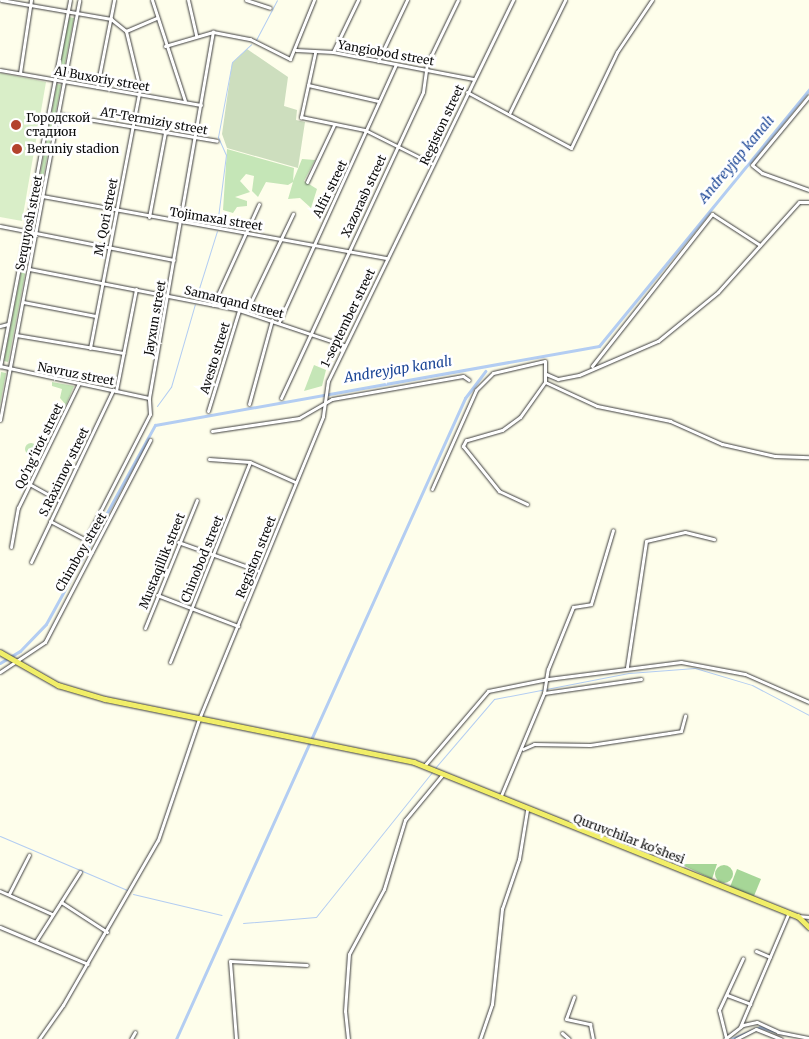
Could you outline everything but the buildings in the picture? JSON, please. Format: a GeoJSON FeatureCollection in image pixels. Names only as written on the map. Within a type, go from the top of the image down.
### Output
{"type":"FeatureCollection","features":[{"type":"Feature","properties":{"kind":"main road","name":"Quruvchilar ko'shesi"},"geometry":{"type":"LineString","coordinates":[[2,653],[16,664],[58,685],[199,719],[426,767],[527,810],[789,912],[798,916],[809,927]]}},
{"type":"Feature","properties":{"kind":"street"},"geometry":{"type":"LineString","coordinates":[[1,0],[111,20],[126,31],[157,18]]}},
{"type":"Feature","properties":{"kind":"street"},"geometry":{"type":"LineString","coordinates":[[20,73],[31,0]]}},
{"type":"Feature","properties":{"kind":"street","name":"Serquyosh street"},"geometry":{"type":"LineString","coordinates":[[0,366],[70,0]]}},
{"type":"Feature","properties":{"kind":"street","name":"Serquyosh street"},"geometry":{"type":"LineString","coordinates":[[0,420],[79,0]]}},
{"type":"Feature","properties":{"kind":"street"},"geometry":{"type":"LineString","coordinates":[[98,87],[114,0]]}},
{"type":"Feature","properties":{"kind":"street"},"geometry":{"type":"LineString","coordinates":[[152,0],[165,46],[185,101]]}},
{"type":"Feature","properties":{"kind":"street"},"geometry":{"type":"LineString","coordinates":[[188,0],[196,36]]}},
{"type":"Feature","properties":{"kind":"street"},"geometry":{"type":"LineString","coordinates":[[246,0],[270,8]]}},
{"type":"Feature","properties":{"kind":"street"},"geometry":{"type":"LineString","coordinates":[[165,46],[213,32],[250,39],[290,59],[296,50],[314,0]]}},
{"type":"Feature","properties":{"kind":"street"},"geometry":{"type":"LineString","coordinates":[[333,52],[358,0]]}},
{"type":"Feature","properties":{"kind":"street"},"geometry":{"type":"LineString","coordinates":[[378,61],[407,0]]}},
{"type":"Feature","properties":{"kind":"street","name":"Xazorasb street"},"geometry":{"type":"LineString","coordinates":[[281,398],[309,332],[423,92],[427,68],[458,0]]}},
{"type":"Feature","properties":{"kind":"street","name":"Registon street"},"geometry":{"type":"LineString","coordinates":[[387,258],[513,0]]}},
{"type":"Feature","properties":{"kind":"street"},"geometry":{"type":"LineString","coordinates":[[510,112],[564,0]]}},
{"type":"Feature","properties":{"kind":"street"},"geometry":{"type":"LineString","coordinates":[[467,92],[510,112],[570,148],[617,52],[652,0]]}},
{"type":"Feature","properties":{"kind":"street","name":"M. Qori street"},"geometry":{"type":"LineString","coordinates":[[90,348],[139,94],[139,73],[126,31]]}},
{"type":"Feature","properties":{"kind":"street","name":"Jayxun street"},"geometry":{"type":"LineString","coordinates":[[61,588],[147,422],[149,398],[196,138],[213,32]]}},
{"type":"Feature","properties":{"kind":"street","name":"Yangiobod street"},"geometry":{"type":"LineString","coordinates":[[296,50],[315,53],[333,52],[427,68],[474,79]]}},
{"type":"Feature","properties":{"kind":"street"},"geometry":{"type":"LineString","coordinates":[[315,53],[300,117],[334,126],[365,130],[433,164]]}},
{"type":"Feature","properties":{"kind":"street","name":"Alfir street"},"geometry":{"type":"LineString","coordinates":[[279,322],[311,247],[396,64]]}},
{"type":"Feature","properties":{"kind":"street","name":"Al Buxoriy street"},"geometry":{"type":"LineString","coordinates":[[0,70],[201,104]]}},
{"type":"Feature","properties":{"kind":"street"},"geometry":{"type":"LineString","coordinates":[[308,85],[378,101]]}},
{"type":"Feature","properties":{"kind":"street"},"geometry":{"type":"LineString","coordinates":[[809,96],[752,165],[762,173],[809,190]]}},
{"type":"Feature","properties":{"kind":"street","name":"AT-Termiziy street"},"geometry":{"type":"LineString","coordinates":[[58,114],[217,141]]}},
{"type":"Feature","properties":{"kind":"street"},"geometry":{"type":"LineString","coordinates":[[307,182],[334,126]]}},
{"type":"Feature","properties":{"kind":"street"},"geometry":{"type":"LineString","coordinates":[[149,217],[165,132]]}},
{"type":"Feature","properties":{"kind":"street","name":"Tojimaxal street"},"geometry":{"type":"LineString","coordinates":[[42,196],[149,217],[280,239],[311,247],[387,258]]}},
{"type":"Feature","properties":{"kind":"street"},"geometry":{"type":"LineString","coordinates":[[592,366],[618,362],[658,341],[718,292],[799,202],[809,202]]}},
{"type":"Feature","properties":{"kind":"street"},"geometry":{"type":"LineString","coordinates":[[213,305],[259,204]]}},
{"type":"Feature","properties":{"kind":"street","name":"Avesto street"},"geometry":{"type":"LineString","coordinates":[[246,312],[280,239],[294,214]]}},
{"type":"Feature","properties":{"kind":"street"},"geometry":{"type":"LineString","coordinates":[[546,374],[558,379],[580,375],[592,366],[712,214],[760,245]]}},
{"type":"Feature","properties":{"kind":"street"},"geometry":{"type":"LineString","coordinates":[[0,226],[174,260]]}},
{"type":"Feature","properties":{"kind":"street","name":"1-september street"},"geometry":{"type":"LineString","coordinates":[[326,403],[327,386],[343,346],[387,258]]}},
{"type":"Feature","properties":{"kind":"street","name":"Samarqand street"},"geometry":{"type":"LineString","coordinates":[[28,270],[168,294],[239,310],[309,332],[343,346]]}},
{"type":"Feature","properties":{"kind":"street","name":"S.Raximov street"},"geometry":{"type":"LineString","coordinates":[[31,562],[114,390],[124,353],[136,289]]}},
{"type":"Feature","properties":{"kind":"street"},"geometry":{"type":"LineString","coordinates":[[22,302],[96,316]]}},
{"type":"Feature","properties":{"kind":"street","name":"Avesto street"},"geometry":{"type":"LineString","coordinates":[[208,411],[239,310]]}},
{"type":"Feature","properties":{"kind":"street"},"geometry":{"type":"LineString","coordinates":[[249,404],[272,320]]}},
{"type":"Feature","properties":{"kind":"street"},"geometry":{"type":"LineString","coordinates":[[0,326],[8,324]]}},
{"type":"Feature","properties":{"kind":"street"},"geometry":{"type":"LineString","coordinates":[[16,334],[124,353]]}},
{"type":"Feature","properties":{"kind":"street"},"geometry":{"type":"LineString","coordinates":[[432,489],[476,390],[485,380],[501,371],[545,361],[545,382],[520,417],[502,430],[466,440],[463,446],[499,491],[527,504]]}},
{"type":"Feature","properties":{"kind":"street","name":"Navruz street"},"geometry":{"type":"LineString","coordinates":[[0,366],[149,398]]}},
{"type":"Feature","properties":{"kind":"street"},"geometry":{"type":"LineString","coordinates":[[212,432],[299,418],[332,399],[402,385],[463,376],[468,380]]}},
{"type":"Feature","properties":{"kind":"street"},"geometry":{"type":"LineString","coordinates":[[545,382],[597,406],[670,421],[722,444],[775,456],[809,457]]}},
{"type":"Feature","properties":{"kind":"street","name":"Qo'ng'irot street"},"geometry":{"type":"LineString","coordinates":[[11,547],[18,508],[31,485],[78,383]]}},
{"type":"Feature","properties":{"kind":"street","name":"Registon street"},"geometry":{"type":"LineString","coordinates":[[39,1039],[88,964],[158,840],[199,719],[238,626],[326,403]]}},
{"type":"Feature","properties":{"kind":"street","name":"Chimboy street"},"geometry":{"type":"LineString","coordinates":[[0,672],[16,664],[45,642],[150,440]]}},
{"type":"Feature","properties":{"kind":"street"},"geometry":{"type":"LineString","coordinates":[[209,459],[250,462],[295,482]]}},
{"type":"Feature","properties":{"kind":"street","name":"Chinobod street"},"geometry":{"type":"LineString","coordinates":[[170,662],[250,462]]}},
{"type":"Feature","properties":{"kind":"street"},"geometry":{"type":"LineString","coordinates":[[31,485],[60,501]]}},
{"type":"Feature","properties":{"kind":"street","name":"Mustaqillik street"},"geometry":{"type":"LineString","coordinates":[[145,628],[178,542],[197,500]]}},
{"type":"Feature","properties":{"kind":"street"},"geometry":{"type":"LineString","coordinates":[[50,522],[86,540]]}},
{"type":"Feature","properties":{"kind":"street"},"geometry":{"type":"LineString","coordinates":[[500,798],[522,750],[544,693],[548,679],[548,669],[573,607],[591,604],[613,530]]}},
{"type":"Feature","properties":{"kind":"street"},"geometry":{"type":"LineString","coordinates":[[628,667],[646,541],[685,532],[714,539]]}},
{"type":"Feature","properties":{"kind":"street"},"geometry":{"type":"LineString","coordinates":[[178,542],[259,571]]}},
{"type":"Feature","properties":{"kind":"street"},"geometry":{"type":"LineString","coordinates":[[157,596],[238,626]]}},
{"type":"Feature","properties":{"kind":"street"},"geometry":{"type":"LineString","coordinates":[[426,767],[488,691],[548,679],[628,667],[695,663],[745,674],[809,702]]}},
{"type":"Feature","properties":{"kind":"street"},"geometry":{"type":"LineString","coordinates":[[544,693],[641,679]]}},
{"type":"Feature","properties":{"kind":"street"},"geometry":{"type":"LineString","coordinates":[[522,750],[534,744],[590,745],[682,731],[685,716]]}},
{"type":"Feature","properties":{"kind":"street"},"geometry":{"type":"LineString","coordinates":[[348,1039],[345,1011],[349,954],[384,889],[405,820],[441,774]]}},
{"type":"Feature","properties":{"kind":"street"},"geometry":{"type":"LineString","coordinates":[[480,1039],[492,1004],[502,908],[519,858],[527,810]]}},
{"type":"Feature","properties":{"kind":"street"},"geometry":{"type":"LineString","coordinates":[[9,894],[30,855]]}},
{"type":"Feature","properties":{"kind":"street"},"geometry":{"type":"LineString","coordinates":[[36,941],[80,872]]}},
{"type":"Feature","properties":{"kind":"street"},"geometry":{"type":"LineString","coordinates":[[0,891],[52,914]]}},
{"type":"Feature","properties":{"kind":"street"},"geometry":{"type":"LineString","coordinates":[[61,902],[107,932]]}},
{"type":"Feature","properties":{"kind":"street"},"geometry":{"type":"LineString","coordinates":[[740,1027],[789,912]]}},
{"type":"Feature","properties":{"kind":"street"},"geometry":{"type":"LineString","coordinates":[[798,916],[809,917]]}},
{"type":"Feature","properties":{"kind":"street"},"geometry":{"type":"LineString","coordinates":[[0,927],[88,964]]}},
{"type":"Feature","properties":{"kind":"street"},"geometry":{"type":"LineString","coordinates":[[756,951],[770,957]]}},
{"type":"Feature","properties":{"kind":"street"},"geometry":{"type":"LineString","coordinates":[[743,958],[719,1015],[725,1038],[740,1027],[757,1022],[778,1032],[809,1038]]}},
{"type":"Feature","properties":{"kind":"street"},"geometry":{"type":"LineString","coordinates":[[236,1039],[230,961],[307,965]]}},
{"type":"Feature","properties":{"kind":"street"},"geometry":{"type":"LineString","coordinates":[[727,995],[750,1004]]}},
{"type":"Feature","properties":{"kind":"street"},"geometry":{"type":"LineString","coordinates":[[574,997],[566,1019],[590,1024],[593,1039]]}},
{"type":"Feature","properties":{"kind":"street"},"geometry":{"type":"LineString","coordinates":[[736,1039],[756,1029],[781,1039]]}},
{"type":"Feature","properties":{"kind":"street"},"geometry":{"type":"LineString","coordinates":[[131,1039],[136,1032]]}},
{"type":"Feature","properties":{"kind":"street"},"geometry":{"type":"LineString","coordinates":[[562,1033],[569,1039]]}},
{"type":"Feature","properties":{"kind":"green space"},"geometry":{"type":"Polygon","coordinates":[[[69,17],[74,18],[62,78],[58,77],[69,17]]]}},
{"type":"Feature","properties":{"kind":"green space"},"geometry":{"type":"Polygon","coordinates":[[[247,49],[288,77],[284,106],[297,110],[296,120],[305,122],[298,168],[227,148],[222,134],[232,63],[247,49]]]}},
{"type":"Feature","properties":{"kind":"green space","name":"Beruniy stadion"},"geometry":{"type":"Polygon","coordinates":[[[0,73],[46,82],[22,221],[0,217],[0,73]]]}},
{"type":"Feature","properties":{"kind":"green space"},"geometry":{"type":"Polygon","coordinates":[[[57,84],[61,85],[34,225],[31,224],[57,84]]]}},
{"type":"Feature","properties":{"kind":"green space"},"geometry":{"type":"Polygon","coordinates":[[[227,149],[294,168],[293,181],[302,159],[315,160],[304,181],[317,189],[311,208],[300,198],[288,199],[293,182],[288,185],[266,182],[258,197],[252,191],[254,176],[246,174],[240,181],[250,192],[235,197],[247,201],[247,206],[237,207],[233,213],[223,210],[227,149]]]}},
{"type":"Feature","properties":{"kind":"green space"},"geometry":{"type":"Polygon","coordinates":[[[28,237],[32,238],[8,362],[4,361],[28,237]]]}},
{"type":"Feature","properties":{"kind":"green space"},"geometry":{"type":"Polygon","coordinates":[[[314,365],[326,370],[322,386],[304,391],[314,365]]]}},
{"type":"Feature","properties":{"kind":"green space"},"geometry":{"type":"Polygon","coordinates":[[[1,372],[6,373],[0,405],[0,380],[1,372]]]}},
{"type":"Feature","properties":{"kind":"green space"},"geometry":{"type":"Polygon","coordinates":[[[52,382],[74,386],[66,405],[60,398],[62,389],[52,386],[52,382]]]}},
{"type":"Feature","properties":{"kind":"green space"},"geometry":{"type":"Polygon","coordinates":[[[58,415],[48,441],[38,439],[48,421],[54,424],[58,415]]]}},
{"type":"Feature","properties":{"kind":"green space"},"geometry":{"type":"Polygon","coordinates":[[[31,443],[37,449],[31,455],[25,449],[31,443]]]}},
{"type":"Feature","properties":{"kind":"green space"},"geometry":{"type":"Polygon","coordinates":[[[680,864],[717,864],[712,879],[680,864]]]}},
{"type":"Feature","properties":{"kind":"green space"},"geometry":{"type":"Polygon","coordinates":[[[724,865],[730,868],[733,874],[730,880],[724,883],[718,880],[715,874],[718,868],[724,865]]]}},
{"type":"Feature","properties":{"kind":"green space"},"geometry":{"type":"Polygon","coordinates":[[[737,869],[761,879],[754,896],[730,887],[737,869]]]}},
{"type":"Feature","properties":{"kind":"waterway"},"geometry":{"type":"LineString","coordinates":[[256,40],[277,0]]}},
{"type":"Feature","properties":{"kind":"waterway"},"geometry":{"type":"LineString","coordinates":[[217,225],[226,155],[218,137],[232,62],[251,44]]}},
{"type":"Feature","properties":{"kind":"waterway","name":"Andreyjap kanalı"},"geometry":{"type":"LineString","coordinates":[[0,663],[20,651],[46,624],[155,425],[599,346],[809,89]]}},
{"type":"Feature","properties":{"kind":"waterway"},"geometry":{"type":"LineString","coordinates":[[196,298],[217,231]]}},
{"type":"Feature","properties":{"kind":"waterway"},"geometry":{"type":"LineString","coordinates":[[157,406],[171,387],[195,304]]}},
{"type":"Feature","properties":{"kind":"waterway"},"geometry":{"type":"LineString","coordinates":[[176,1039],[465,398],[485,371]]}},
{"type":"Feature","properties":{"kind":"waterway"},"geometry":{"type":"LineString","coordinates":[[435,768],[494,699],[629,673],[695,668],[752,685],[809,715]]}},
{"type":"Feature","properties":{"kind":"waterway"},"geometry":{"type":"LineString","coordinates":[[243,923],[316,917],[433,771]]}},
{"type":"Feature","properties":{"kind":"waterway"},"geometry":{"type":"LineString","coordinates":[[0,836],[127,890]]}},
{"type":"Feature","properties":{"kind":"waterway"},"geometry":{"type":"LineString","coordinates":[[133,894],[222,915]]}},
{"type":"Feature","properties":{"kind":"waterway"},"geometry":{"type":"LineString","coordinates":[[732,1039],[760,1027],[789,1035]]}},
{"type":"Feature","properties":{"kind":"place","name":"Городской стадион"},"geometry":{"type":"Point","coordinates":[16,125]}},
{"type":"Feature","properties":{"kind":"place","name":"Beruniy stadion"},"geometry":{"type":"Point","coordinates":[17,149]}}]}
